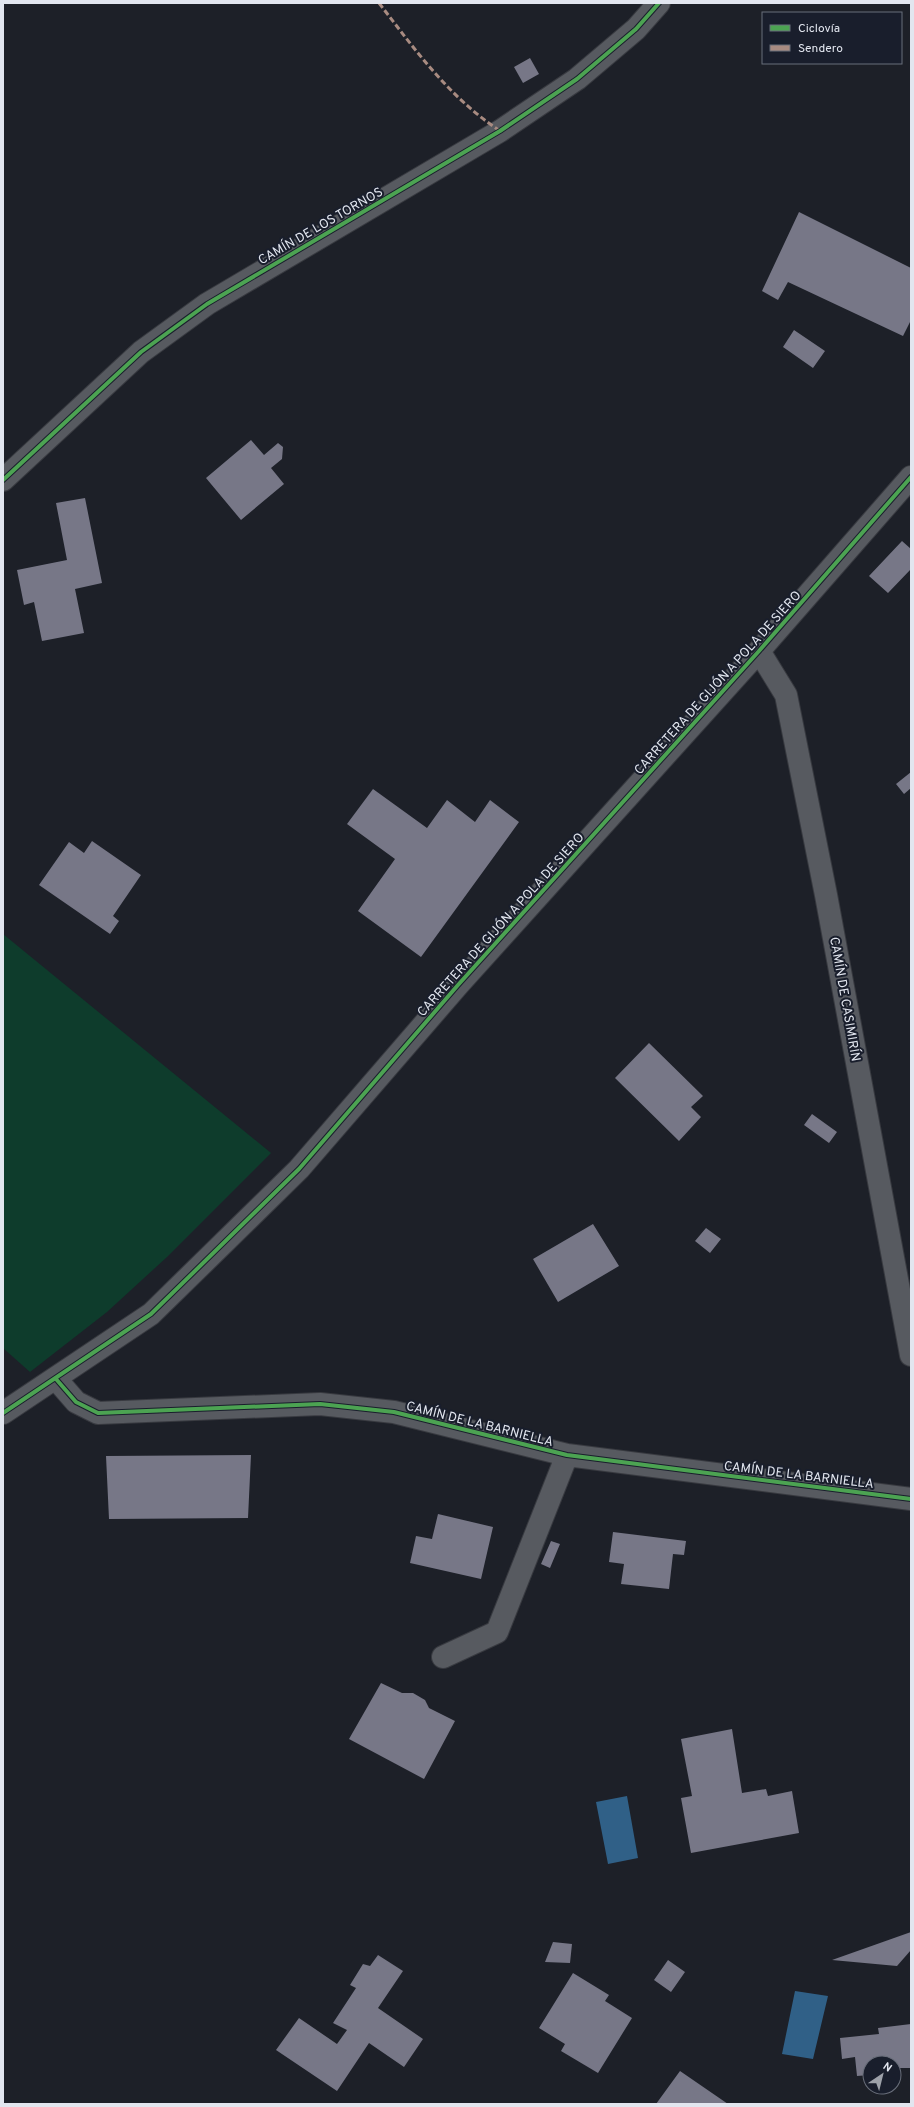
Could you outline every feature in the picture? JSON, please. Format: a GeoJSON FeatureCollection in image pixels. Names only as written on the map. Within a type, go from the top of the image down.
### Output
{"type":"FeatureCollection","features":[{"type":"Feature","properties":{"kind":"street","name":"CAMÍN DE LOS TORNOS"},"geometry":{"type":"LineString","coordinates":[[3,480],[141,352],[201,308],[500,131],[577,78],[636,29],[659,3]]}},
{"type":"Feature","properties":{"kind":"street","name":"CARRETERA DE GIJÓN A POLA DE SIERO"},"geometry":{"type":"LineString","coordinates":[[3,1413],[151,1314],[299,1169],[463,979],[759,651],[911,477]]}},
{"type":"Feature","properties":{"kind":"street","name":"CAMÍN DE CASIMIRÍN"},"geometry":{"type":"LineString","coordinates":[[759,651],[786,695],[826,895],[911,1355]]}},
{"type":"Feature","properties":{"kind":"street","name":"CAMÍN DE LA BARNIELLA"},"geometry":{"type":"LineString","coordinates":[[56,1378],[76,1402],[98,1413],[320,1404],[394,1412],[567,1455],[911,1499]]}},
{"type":"Feature","properties":{"kind":"street"},"geometry":{"type":"LineString","coordinates":[[443,1657],[497,1632],[567,1455]]}},
{"type":"Feature","properties":{"kind":"green space"},"geometry":{"type":"Polygon","coordinates":[[[3,934],[271,1153],[167,1257],[107,1312],[30,1372],[3,1348],[3,934]]]}},
{"type":"Feature","properties":{"kind":"water"},"geometry":{"type":"Polygon","coordinates":[[[627,1796],[638,1858],[608,1864],[596,1802],[627,1796]]]}},
{"type":"Feature","properties":{"kind":"water"},"geometry":{"type":"Polygon","coordinates":[[[795,1991],[828,1996],[813,2059],[782,2054],[795,1991]]]}},
{"type":"Feature","properties":{"kind":"building"},"geometry":{"type":"Polygon","coordinates":[[[530,58],[539,74],[523,83],[514,67],[530,58]]]}},
{"type":"Feature","properties":{"kind":"building"},"geometry":{"type":"Polygon","coordinates":[[[799,212],[911,268],[911,320],[903,336],[788,282],[778,300],[762,291],[799,212]]]}},
{"type":"Feature","properties":{"kind":"building"},"geometry":{"type":"Polygon","coordinates":[[[794,330],[825,351],[813,368],[783,347],[794,330]]]}},
{"type":"Feature","properties":{"kind":"building"},"geometry":{"type":"Polygon","coordinates":[[[251,440],[264,455],[278,443],[283,447],[282,459],[271,468],[284,484],[241,520],[206,478],[251,440]]]}},
{"type":"Feature","properties":{"kind":"building"},"geometry":{"type":"Polygon","coordinates":[[[85,498],[102,583],[75,589],[84,633],[42,641],[34,602],[24,605],[17,570],[67,560],[56,503],[85,498]]]}},
{"type":"Feature","properties":{"kind":"building"},"geometry":{"type":"Polygon","coordinates":[[[902,541],[911,549],[911,569],[888,593],[869,576],[902,541]]]}},
{"type":"Feature","properties":{"kind":"building"},"geometry":{"type":"Polygon","coordinates":[[[911,772],[911,788],[904,794],[896,784],[911,772]]]}},
{"type":"Feature","properties":{"kind":"building"},"geometry":{"type":"Polygon","coordinates":[[[373,789],[427,828],[447,800],[475,822],[490,800],[519,822],[421,957],[358,911],[395,859],[347,824],[373,789]]]}},
{"type":"Feature","properties":{"kind":"building"},"geometry":{"type":"Polygon","coordinates":[[[92,841],[141,875],[113,916],[119,921],[110,934],[39,885],[69,842],[84,853],[92,841]]]}},
{"type":"Feature","properties":{"kind":"building"},"geometry":{"type":"Polygon","coordinates":[[[649,1043],[703,1096],[691,1107],[701,1117],[679,1141],[615,1078],[649,1043]]]}},
{"type":"Feature","properties":{"kind":"building"},"geometry":{"type":"Polygon","coordinates":[[[812,1114],[837,1132],[829,1143],[804,1125],[812,1114]]]}},
{"type":"Feature","properties":{"kind":"building"},"geometry":{"type":"Polygon","coordinates":[[[593,1224],[619,1266],[558,1302],[533,1259],[593,1224]]]}},
{"type":"Feature","properties":{"kind":"building"},"geometry":{"type":"Polygon","coordinates":[[[706,1228],[721,1239],[710,1253],[695,1241],[706,1228]]]}},
{"type":"Feature","properties":{"kind":"building"},"geometry":{"type":"Polygon","coordinates":[[[251,1455],[248,1518],[109,1519],[106,1456],[251,1455]]]}},
{"type":"Feature","properties":{"kind":"building"},"geometry":{"type":"Polygon","coordinates":[[[438,1514],[493,1527],[481,1579],[410,1563],[416,1536],[432,1539],[438,1514]]]}},
{"type":"Feature","properties":{"kind":"building"},"geometry":{"type":"Polygon","coordinates":[[[613,1532],[686,1541],[684,1555],[673,1554],[669,1589],[621,1584],[624,1564],[609,1562],[613,1532]]]}},
{"type":"Feature","properties":{"kind":"building"},"geometry":{"type":"Polygon","coordinates":[[[551,1541],[560,1544],[550,1568],[541,1564],[551,1541]]]}},
{"type":"Feature","properties":{"kind":"building"},"geometry":{"type":"Polygon","coordinates":[[[381,1683],[402,1693],[413,1693],[425,1700],[429,1708],[455,1721],[424,1779],[349,1739],[381,1683]]]}},
{"type":"Feature","properties":{"kind":"building"},"geometry":{"type":"Polygon","coordinates":[[[732,1729],[742,1793],[766,1789],[768,1796],[792,1791],[799,1833],[691,1853],[681,1798],[692,1796],[681,1739],[732,1729]]]}},
{"type":"Feature","properties":{"kind":"building"},"geometry":{"type":"Polygon","coordinates":[[[911,1932],[911,1950],[897,1966],[832,1960],[911,1932]]]}},
{"type":"Feature","properties":{"kind":"building"},"geometry":{"type":"Polygon","coordinates":[[[553,1942],[572,1944],[570,1963],[545,1962],[553,1942]]]}},
{"type":"Feature","properties":{"kind":"building"},"geometry":{"type":"Polygon","coordinates":[[[378,1955],[403,1971],[378,2008],[423,2039],[404,2067],[369,2043],[337,2091],[276,2050],[299,2018],[337,2044],[347,2030],[333,2023],[356,1988],[350,1985],[363,1964],[370,1966],[378,1955]]]}},
{"type":"Feature","properties":{"kind":"building"},"geometry":{"type":"Polygon","coordinates":[[[668,1960],[685,1972],[671,1992],[654,1980],[668,1960]]]}},
{"type":"Feature","properties":{"kind":"building"},"geometry":{"type":"Polygon","coordinates":[[[573,1973],[609,1995],[605,2001],[632,2018],[598,2073],[561,2051],[565,2044],[539,2028],[573,1973]]]}},
{"type":"Feature","properties":{"kind":"building"},"geometry":{"type":"Polygon","coordinates":[[[911,2024],[911,2068],[902,2068],[902,2055],[862,2055],[862,2076],[857,2076],[855,2057],[842,2059],[840,2038],[879,2034],[878,2028],[911,2024]]]}},
{"type":"Feature","properties":{"kind":"building"},"geometry":{"type":"Polygon","coordinates":[[[680,2071],[728,2104],[656,2104],[680,2071]]]}},
{"type":"Feature","properties":{"kind":"marked path"},"geometry":{"type":"LineString","coordinates":[[379,3],[420,56],[449,88],[482,118],[500,131]]}},
{"type":"Feature","properties":{"kind":"cycle path"},"geometry":{"type":"LineString","coordinates":[[3,480],[141,352],[207,304],[500,131],[577,79],[636,29],[659,3]]}},
{"type":"Feature","properties":{"kind":"cycle path"},"geometry":{"type":"LineString","coordinates":[[3,1413],[151,1314],[299,1169],[458,985],[759,651],[911,477]]}},
{"type":"Feature","properties":{"kind":"cycle path"},"geometry":{"type":"LineString","coordinates":[[56,1379],[76,1402],[98,1413],[320,1404],[394,1412],[567,1455],[911,1499]]}}]}
